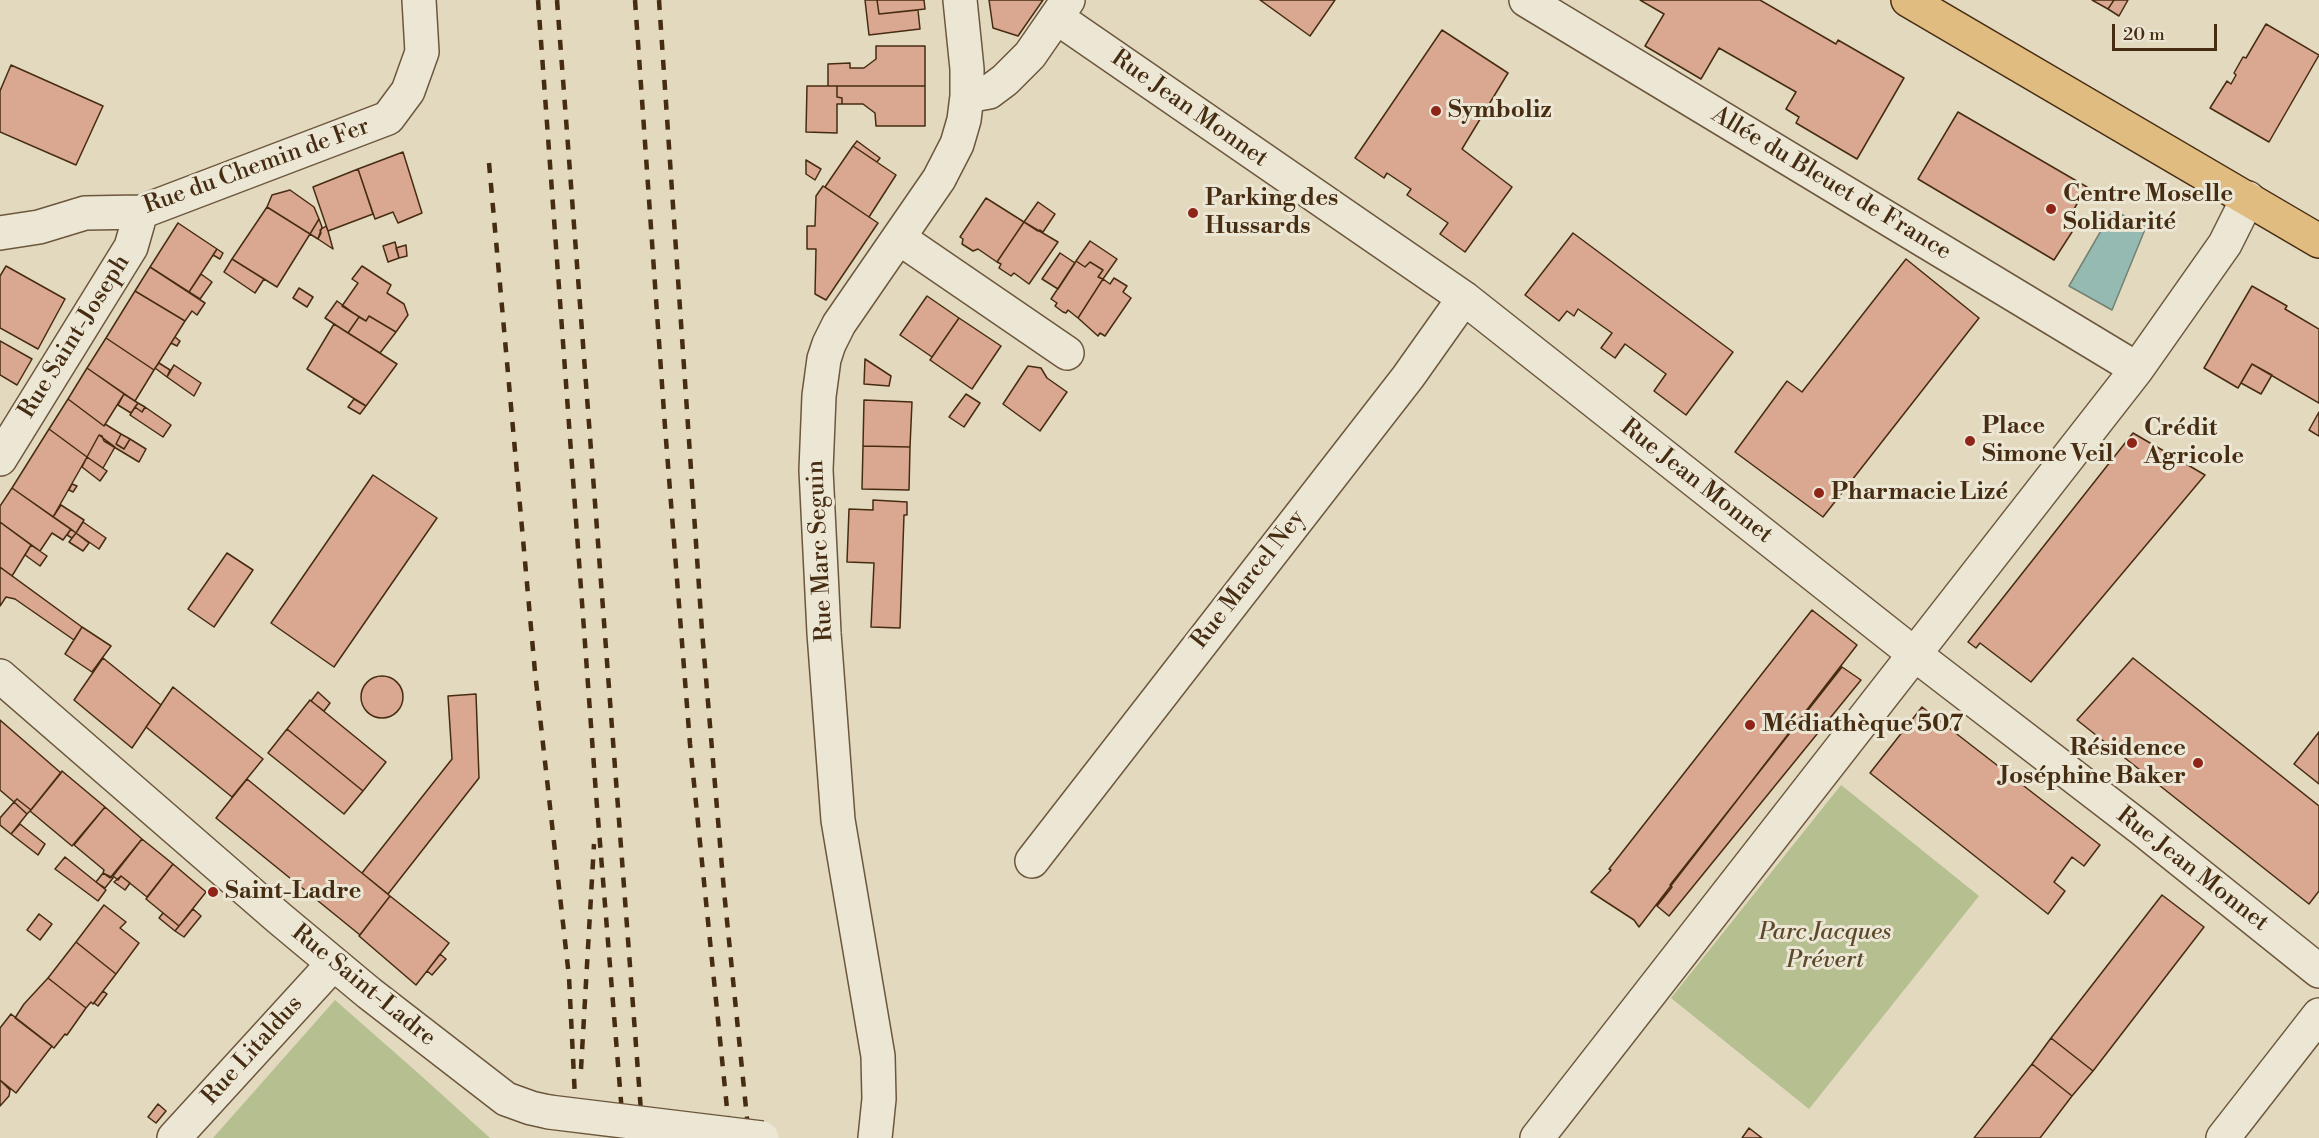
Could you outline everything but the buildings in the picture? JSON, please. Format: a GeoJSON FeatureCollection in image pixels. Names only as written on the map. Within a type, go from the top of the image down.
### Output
{"type":"FeatureCollection","features":[{"type":"Feature","properties":{"kind":"main road"},"geometry":{"type":"LineString","coordinates":[[1908,0],[2319,241]]}},
{"type":"Feature","properties":{"kind":"street","name":"Rue du Chemin de Fer"},"geometry":{"type":"LineString","coordinates":[[0,233],[39,227],[85,213],[141,212],[388,118],[408,92],[422,52],[418,0]]}},
{"type":"Feature","properties":{"kind":"street","name":"Rue Marc Seguin"},"geometry":{"type":"LineString","coordinates":[[875,1138],[879,1099],[878,1056],[838,820],[824,633],[816,470],[821,376],[829,344],[839,324],[950,161],[964,120],[967,96],[967,69],[960,0]]}},
{"type":"Feature","properties":{"kind":"street","name":"Allée du Bleuet de France"},"geometry":{"type":"LineString","coordinates":[[1526,0],[2137,369]]}},
{"type":"Feature","properties":{"kind":"street"},"geometry":{"type":"LineString","coordinates":[[967,96],[989,92],[1005,80],[1030,55],[1062,8]]}},
{"type":"Feature","properties":{"kind":"street","name":"Rue Jean Monnet"},"geometry":{"type":"LineString","coordinates":[[1062,8],[1464,298],[2319,971]]}},
{"type":"Feature","properties":{"kind":"street"},"geometry":{"type":"LineString","coordinates":[[1537,1138],[1913,653],[2137,369],[2225,244],[2248,198]]}},
{"type":"Feature","properties":{"kind":"street","name":"Rue Saint-Joseph"},"geometry":{"type":"LineString","coordinates":[[0,459],[131,247],[141,212]]}},
{"type":"Feature","properties":{"kind":"street"},"geometry":{"type":"LineString","coordinates":[[899,238],[1067,353]]}},
{"type":"Feature","properties":{"kind":"street","name":"Rue Marcel Ney"},"geometry":{"type":"LineString","coordinates":[[1032,861],[1407,378],[1464,298]]}},
{"type":"Feature","properties":{"kind":"street","name":"Rue Saint-Ladre"},"geometry":{"type":"LineString","coordinates":[[0,676],[333,964],[497,1092],[519,1104],[549,1112],[762,1138]]}},
{"type":"Feature","properties":{"kind":"street","name":"Rue Litaldus"},"geometry":{"type":"LineString","coordinates":[[174,1138],[333,964]]}},
{"type":"Feature","properties":{"kind":"street"},"geometry":{"type":"LineString","coordinates":[[2223,1138],[2319,1015]]}},
{"type":"Feature","properties":{"kind":"green space","name":"Parc Jacques Prévert"},"geometry":{"type":"Polygon","coordinates":[[[1841,785],[1979,896],[1809,1109],[1671,998],[1841,785]]]}},
{"type":"Feature","properties":{"kind":"green space"},"geometry":{"type":"Polygon","coordinates":[[[335,1000],[418,1073],[490,1138],[213,1138],[335,1000]]]}},
{"type":"Feature","properties":{"kind":"water"},"geometry":{"type":"Polygon","coordinates":[[[2113,210],[2146,227],[2112,310],[2069,286],[2113,210]]]}},
{"type":"Feature","properties":{"kind":"railway"},"geometry":{"type":"LineString","coordinates":[[538,0],[596,794],[624,1138]]}},
{"type":"Feature","properties":{"kind":"railway"},"geometry":{"type":"LineString","coordinates":[[557,0],[643,1138]]}},
{"type":"Feature","properties":{"kind":"railway"},"geometry":{"type":"LineString","coordinates":[[635,0],[690,744],[730,1138]]}},
{"type":"Feature","properties":{"kind":"railway"},"geometry":{"type":"LineString","coordinates":[[659,0],[702,631],[724,891],[749,1138]]}},
{"type":"Feature","properties":{"kind":"railway"},"geometry":{"type":"LineString","coordinates":[[489,163],[535,672],[569,977],[577,1138]]}},
{"type":"Feature","properties":{"kind":"railway"},"geometry":{"type":"LineString","coordinates":[[581,1069],[594,844]]}},
{"type":"Feature","properties":{"kind":"place","name":"Symboliz"},"geometry":{"type":"Point","coordinates":[1436,111]}},
{"type":"Feature","properties":{"kind":"place","name":"Centre Moselle Solidarité"},"geometry":{"type":"Point","coordinates":[2051,209]}},
{"type":"Feature","properties":{"kind":"place","name":"Parking des Hussards"},"geometry":{"type":"Point","coordinates":[1193,213]}},
{"type":"Feature","properties":{"kind":"place","name":"Place Simone Veil"},"geometry":{"type":"Point","coordinates":[1970,441]}},
{"type":"Feature","properties":{"kind":"place","name":"Crédit Agricole"},"geometry":{"type":"Point","coordinates":[2132,443]}},
{"type":"Feature","properties":{"kind":"place","name":"Pharmacie Lizé"},"geometry":{"type":"Point","coordinates":[1819,493]}},
{"type":"Feature","properties":{"kind":"place","name":"Médiathèque 507"},"geometry":{"type":"Point","coordinates":[1750,725]}},
{"type":"Feature","properties":{"kind":"place","name":"Résidence Joséphine Baker"},"geometry":{"type":"Point","coordinates":[2198,763]}},
{"type":"Feature","properties":{"kind":"place","name":"Saint-Ladre"},"geometry":{"type":"Point","coordinates":[213,892]}}]}
